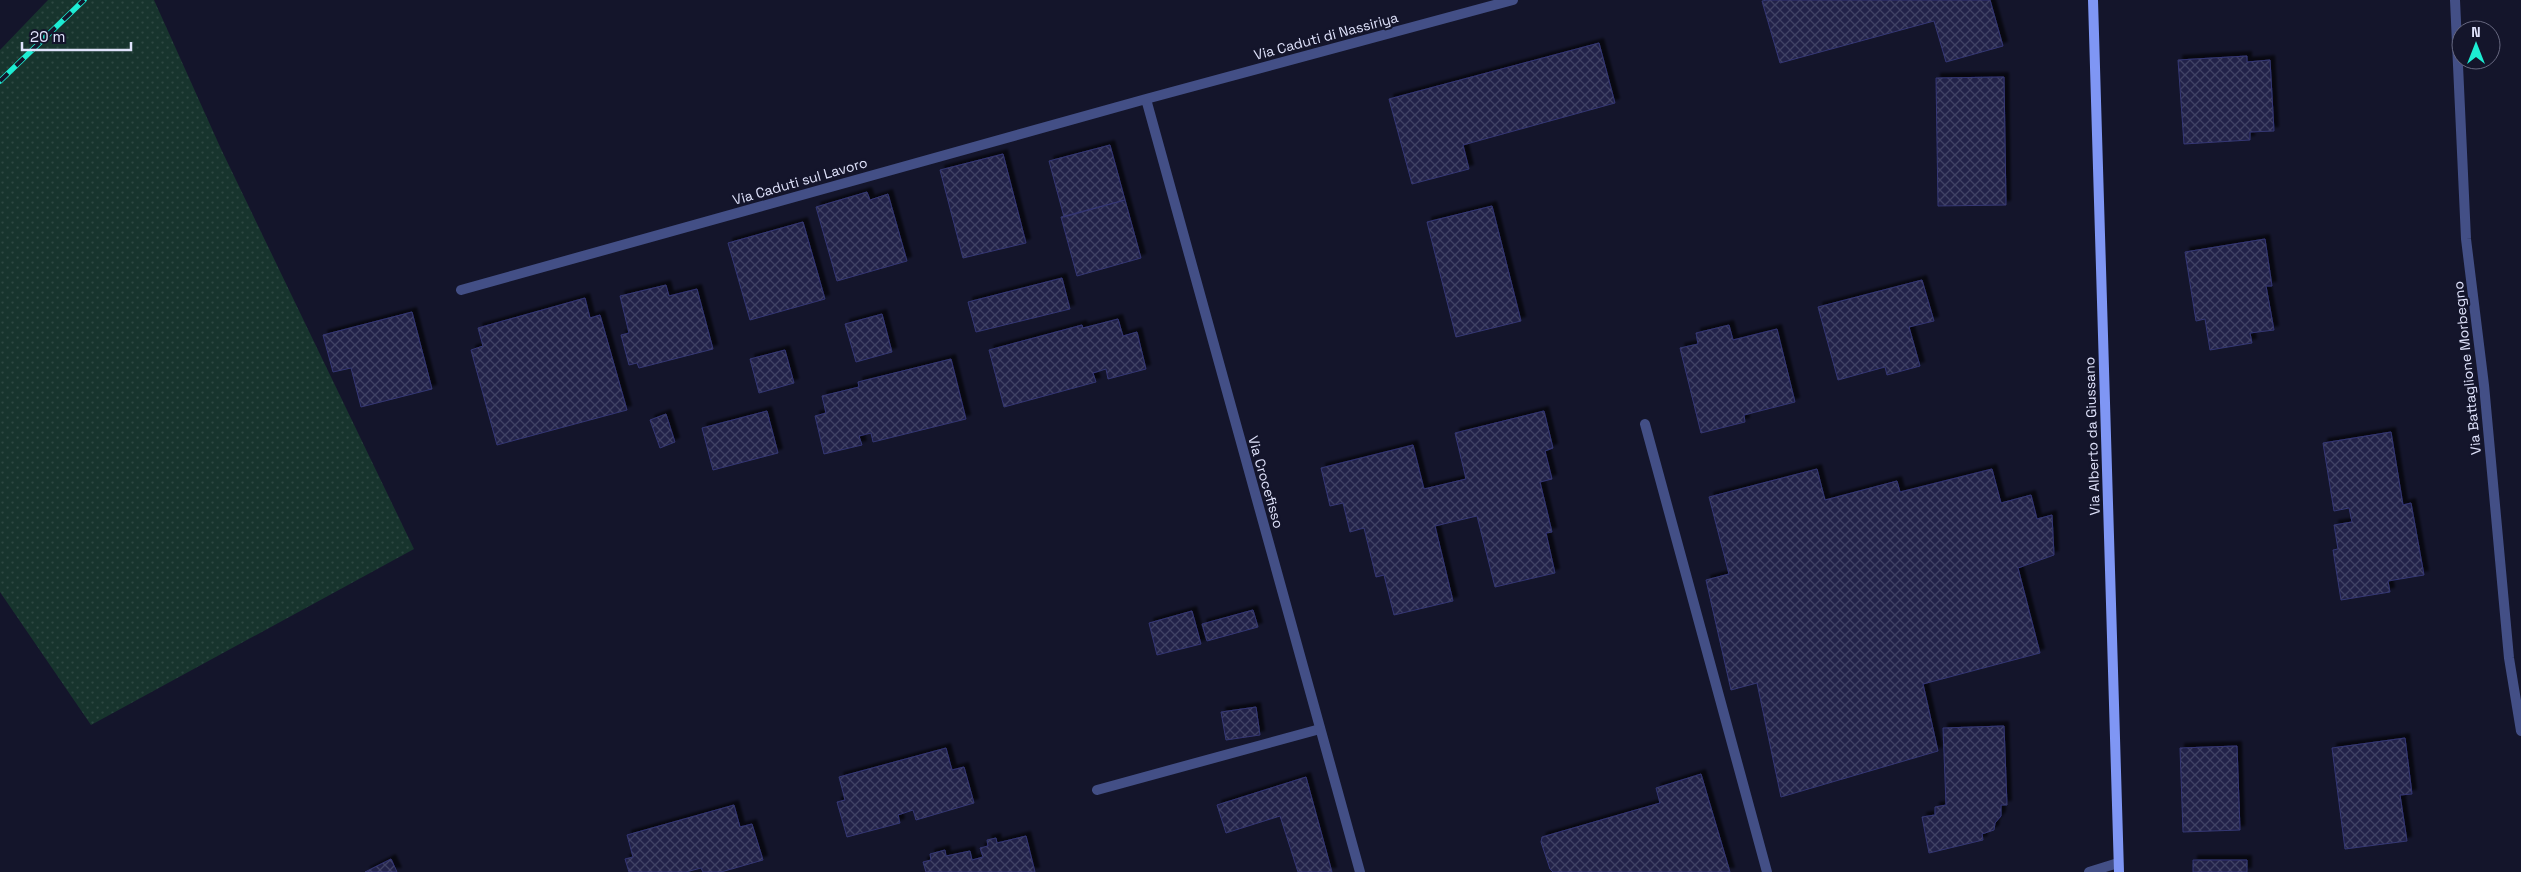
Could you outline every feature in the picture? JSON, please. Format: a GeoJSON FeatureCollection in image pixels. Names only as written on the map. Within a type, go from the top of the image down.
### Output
{"type":"FeatureCollection","features":[{"type":"Feature","properties":{"kind":"street","name":"Via Caduti di Nassiriya"},"geometry":{"type":"LineString","coordinates":[[1146,99],[1513,0]]}},
{"type":"Feature","properties":{"kind":"street","name":"Via Alberto da Giussano"},"geometry":{"type":"LineString","coordinates":[[2093,0],[2119,868]]}},
{"type":"Feature","properties":{"kind":"street","name":"Via Battaglione Morbegno"},"geometry":{"type":"LineString","coordinates":[[2455,0],[2466,239],[2484,385],[2509,658],[2521,731]]}},
{"type":"Feature","properties":{"kind":"street","name":"Via Caduti sul Lavoro"},"geometry":{"type":"LineString","coordinates":[[461,290],[1146,99]]}},
{"type":"Feature","properties":{"kind":"street","name":"Via Crocefisso"},"geometry":{"type":"LineString","coordinates":[[1146,99],[1360,872]]}},
{"type":"Feature","properties":{"kind":"street"},"geometry":{"type":"LineString","coordinates":[[1644,424],[1767,872]]}},
{"type":"Feature","properties":{"kind":"street"},"geometry":{"type":"LineString","coordinates":[[1097,790],[1320,729]]}},
{"type":"Feature","properties":{"kind":"street"},"geometry":{"type":"LineString","coordinates":[[2089,872],[2119,868]]}},
{"type":"Feature","properties":{"kind":"green space"},"geometry":{"type":"Polygon","coordinates":[[[48,0],[154,0],[221,149],[414,549],[91,725],[0,592],[0,50],[48,0]]]}},
{"type":"Feature","properties":{"kind":"building"},"geometry":{"type":"Polygon","coordinates":[[[1990,0],[2003,46],[1946,62],[1934,21],[1780,63],[1762,1],[1990,0]]]}},
{"type":"Feature","properties":{"kind":"building"},"geometry":{"type":"Polygon","coordinates":[[[1599,43],[1615,103],[1463,145],[1469,169],[1412,184],[1389,99],[1599,43]]]}},
{"type":"Feature","properties":{"kind":"building"},"geometry":{"type":"Polygon","coordinates":[[[2247,56],[2247,62],[2270,60],[2274,131],[2250,132],[2250,140],[2184,144],[2178,60],[2247,56]]]}},
{"type":"Feature","properties":{"kind":"building"},"geometry":{"type":"Polygon","coordinates":[[[2004,77],[2006,205],[1938,206],[1936,78],[2004,77]]]}},
{"type":"Feature","properties":{"kind":"building"},"geometry":{"type":"Polygon","coordinates":[[[1110,145],[1125,200],[1064,217],[1049,161],[1110,145]]]}},
{"type":"Feature","properties":{"kind":"building"},"geometry":{"type":"Polygon","coordinates":[[[1003,154],[1026,243],[963,258],[940,170],[1003,154]]]}},
{"type":"Feature","properties":{"kind":"building"},"geometry":{"type":"Polygon","coordinates":[[[867,192],[870,200],[888,194],[907,261],[837,281],[816,207],[867,192]]]}},
{"type":"Feature","properties":{"kind":"building"},"geometry":{"type":"Polygon","coordinates":[[[1125,200],[1141,258],[1077,276],[1061,217],[1125,200]]]}},
{"type":"Feature","properties":{"kind":"building"},"geometry":{"type":"Polygon","coordinates":[[[1492,206],[1521,321],[1456,337],[1427,222],[1492,206]]]}},
{"type":"Feature","properties":{"kind":"building"},"geometry":{"type":"Polygon","coordinates":[[[803,222],[825,299],[750,320],[728,243],[803,222]]]}},
{"type":"Feature","properties":{"kind":"building"},"geometry":{"type":"Polygon","coordinates":[[[2265,239],[2272,286],[2266,286],[2274,330],[2250,333],[2252,343],[2210,350],[2205,319],[2196,321],[2185,252],[2265,239]]]}},
{"type":"Feature","properties":{"kind":"building"},"geometry":{"type":"Polygon","coordinates":[[[1062,278],[1070,309],[976,332],[968,302],[1062,278]]]}},
{"type":"Feature","properties":{"kind":"building"},"geometry":{"type":"Polygon","coordinates":[[[1922,280],[1934,321],[1909,327],[1920,366],[1887,375],[1885,367],[1838,380],[1818,307],[1922,280]]]}},
{"type":"Feature","properties":{"kind":"building"},"geometry":{"type":"Polygon","coordinates":[[[666,285],[669,296],[697,289],[713,349],[639,368],[637,363],[629,365],[621,335],[629,333],[620,296],[666,285]]]}},
{"type":"Feature","properties":{"kind":"building"},"geometry":{"type":"Polygon","coordinates":[[[585,298],[590,318],[600,315],[627,410],[497,445],[471,350],[483,346],[478,328],[585,298]]]}},
{"type":"Feature","properties":{"kind":"building"},"geometry":{"type":"Polygon","coordinates":[[[412,312],[432,389],[361,407],[351,368],[333,372],[323,335],[412,312]]]}},
{"type":"Feature","properties":{"kind":"building"},"geometry":{"type":"Polygon","coordinates":[[[882,314],[892,352],[856,362],[845,324],[882,314]]]}},
{"type":"Feature","properties":{"kind":"building"},"geometry":{"type":"Polygon","coordinates":[[[1118,319],[1123,336],[1137,332],[1146,369],[1108,379],[1106,369],[1093,373],[1096,382],[1004,407],[989,350],[1082,325],[1083,328],[1118,319]]]}},
{"type":"Feature","properties":{"kind":"building"},"geometry":{"type":"Polygon","coordinates":[[[1729,325],[1733,340],[1777,329],[1795,402],[1744,415],[1745,422],[1701,433],[1680,348],[1698,344],[1696,333],[1729,325]]]}},
{"type":"Feature","properties":{"kind":"building"},"geometry":{"type":"Polygon","coordinates":[[[785,350],[794,383],[759,393],[750,359],[785,350]]]}},
{"type":"Feature","properties":{"kind":"building"},"geometry":{"type":"Polygon","coordinates":[[[951,359],[966,419],[873,442],[871,433],[859,436],[862,445],[824,454],[815,416],[826,413],[822,396],[859,387],[858,382],[951,359]]]}},
{"type":"Feature","properties":{"kind":"building"},"geometry":{"type":"Polygon","coordinates":[[[767,411],[778,453],[713,470],[702,428],[767,411]]]}},
{"type":"Feature","properties":{"kind":"building"},"geometry":{"type":"Polygon","coordinates":[[[1544,411],[1553,448],[1545,451],[1552,479],[1540,482],[1552,532],[1546,533],[1555,573],[1495,587],[1477,516],[1435,526],[1453,601],[1394,615],[1384,575],[1376,577],[1364,528],[1350,532],[1343,503],[1330,506],[1321,468],[1413,445],[1424,489],[1466,479],[1455,433],[1544,411]]]}},
{"type":"Feature","properties":{"kind":"building"},"geometry":{"type":"Polygon","coordinates":[[[666,414],[675,442],[660,448],[650,420],[666,414]]]}},
{"type":"Feature","properties":{"kind":"building"},"geometry":{"type":"Polygon","coordinates":[[[2391,432],[2403,505],[2411,503],[2424,575],[2388,581],[2390,592],[2341,600],[2333,550],[2338,549],[2334,525],[2352,522],[2349,508],[2334,511],[2323,443],[2391,432]]]}},
{"type":"Feature","properties":{"kind":"building"},"geometry":{"type":"Polygon","coordinates":[[[1817,469],[1825,500],[1897,481],[1900,492],[1992,469],[2001,503],[2031,495],[2037,519],[2052,515],[2054,555],[2018,568],[2040,653],[1923,684],[1938,751],[1781,797],[1757,683],[1731,690],[1706,580],[1729,574],[1709,497],[1817,469]]]}},
{"type":"Feature","properties":{"kind":"building"},"geometry":{"type":"Polygon","coordinates":[[[1253,610],[1258,627],[1207,641],[1202,624],[1253,610]]]}},
{"type":"Feature","properties":{"kind":"building"},"geometry":{"type":"Polygon","coordinates":[[[1192,611],[1201,644],[1157,655],[1149,623],[1192,611]]]}},
{"type":"Feature","properties":{"kind":"building"},"geometry":{"type":"Polygon","coordinates":[[[1256,707],[1260,735],[1226,740],[1221,712],[1256,707]]]}},
{"type":"Feature","properties":{"kind":"building"},"geometry":{"type":"Polygon","coordinates":[[[2004,726],[2007,805],[2001,805],[2001,816],[1995,823],[1994,830],[1982,834],[1983,840],[1929,853],[1922,817],[1935,815],[1935,807],[1946,805],[1943,728],[2004,726]]]}},
{"type":"Feature","properties":{"kind":"building"},"geometry":{"type":"Polygon","coordinates":[[[2405,738],[2412,794],[2400,795],[2407,841],[2345,849],[2332,748],[2405,738]]]}},
{"type":"Feature","properties":{"kind":"building"},"geometry":{"type":"Polygon","coordinates":[[[2237,746],[2240,830],[2183,832],[2180,748],[2237,746]]]}},
{"type":"Feature","properties":{"kind":"building"},"geometry":{"type":"Polygon","coordinates":[[[946,748],[952,770],[964,767],[974,803],[916,820],[913,810],[898,815],[900,823],[847,837],[837,802],[845,800],[839,777],[946,748]]]}},
{"type":"Feature","properties":{"kind":"building"},"geometry":{"type":"Polygon","coordinates":[[[1701,774],[1730,872],[1553,872],[1550,869],[1541,842],[1542,837],[1660,803],[1656,788],[1701,774]]]}},
{"type":"Feature","properties":{"kind":"building"},"geometry":{"type":"Polygon","coordinates":[[[1306,777],[1332,872],[1298,872],[1280,816],[1226,833],[1217,805],[1306,777]]]}},
{"type":"Feature","properties":{"kind":"building"},"geometry":{"type":"Polygon","coordinates":[[[734,805],[740,827],[752,824],[763,860],[721,872],[703,872],[701,868],[686,872],[629,872],[625,859],[633,857],[627,835],[734,805]]]}},
{"type":"Feature","properties":{"kind":"building"},"geometry":{"type":"Polygon","coordinates":[[[1026,836],[1035,872],[926,872],[923,862],[931,860],[930,854],[945,850],[946,856],[970,851],[972,860],[983,857],[980,848],[988,846],[987,840],[996,838],[997,843],[1026,836]]]}},
{"type":"Feature","properties":{"kind":"building"},"geometry":{"type":"Polygon","coordinates":[[[391,859],[397,872],[365,872],[391,859]]]}},
{"type":"Feature","properties":{"kind":"building"},"geometry":{"type":"Polygon","coordinates":[[[2193,860],[2247,860],[2247,872],[2193,872],[2193,860]]]}},
{"type":"Feature","properties":{"kind":"railway"},"geometry":{"type":"LineString","coordinates":[[0,81],[84,0]]}}]}
